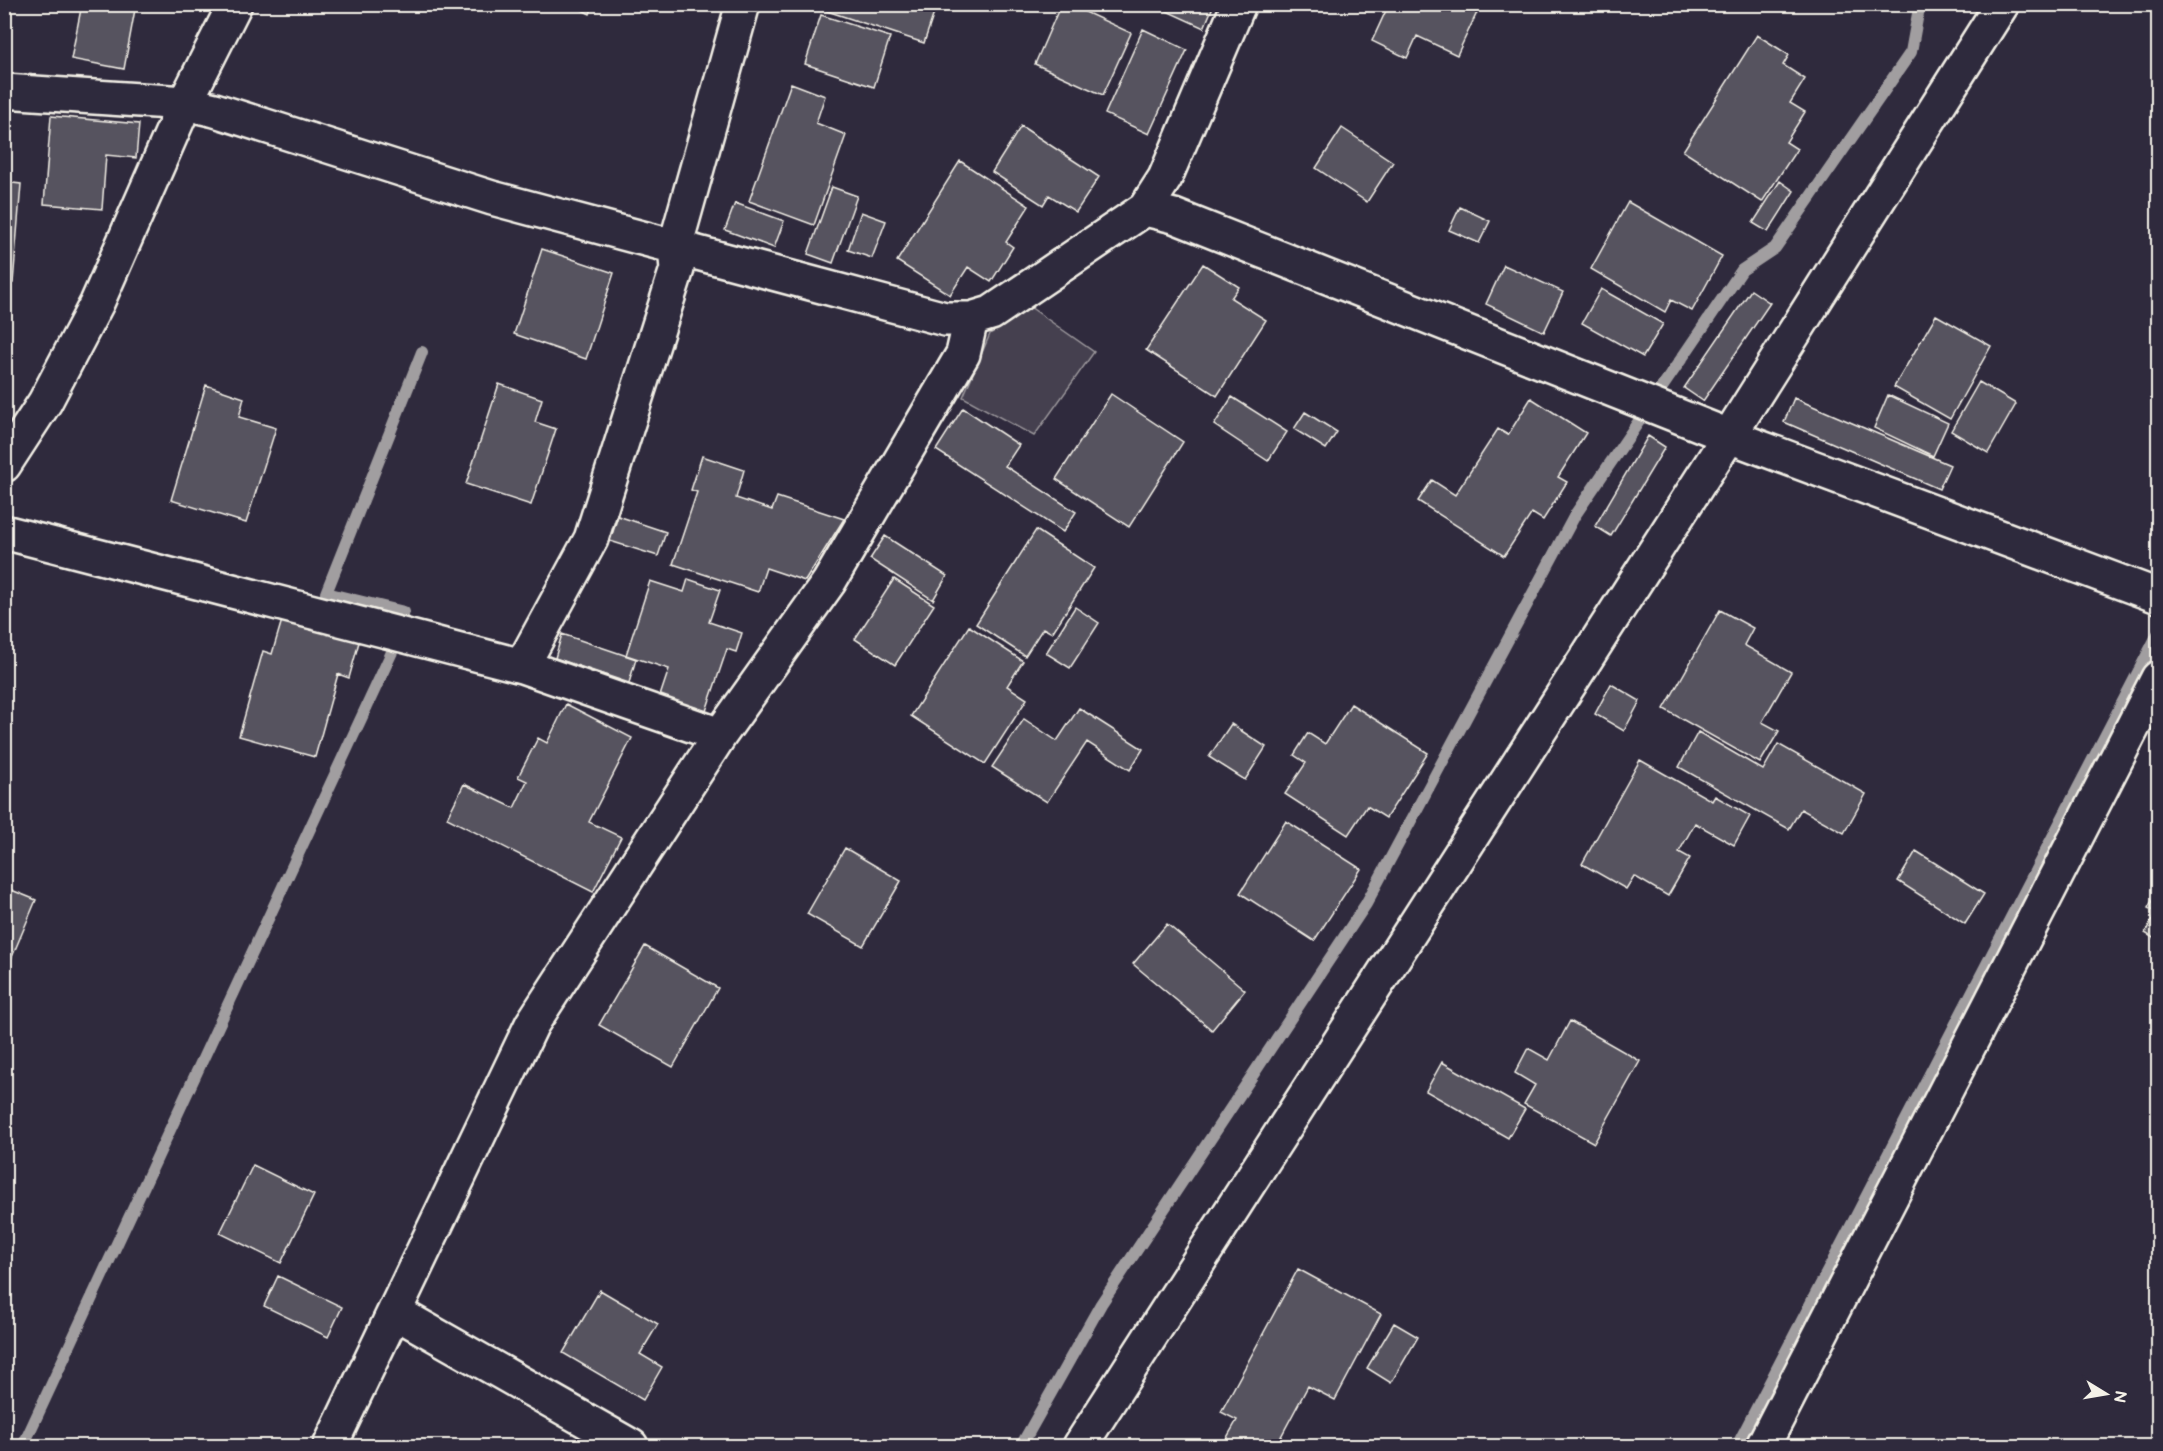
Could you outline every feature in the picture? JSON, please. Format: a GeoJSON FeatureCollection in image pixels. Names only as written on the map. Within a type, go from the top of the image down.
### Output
{"type":"FeatureCollection","features":[{"type":"Feature","properties":{"kind":"street"},"geometry":{"type":"LineString","coordinates":[[4,465],[45,402],[97,303],[185,103],[235,4]]}},
{"type":"Feature","properties":{"kind":"street"},"geometry":{"type":"LineString","coordinates":[[522,666],[591,539],[677,269],[675,247],[743,4]]}},
{"type":"Feature","properties":{"kind":"street"},"geometry":{"type":"LineString","coordinates":[[4,91],[185,103],[215,110],[492,198],[945,319],[971,319],[991,313],[1145,209],[1165,178],[1239,4]]}},
{"type":"Feature","properties":{"kind":"street"},"geometry":{"type":"LineString","coordinates":[[1080,1446],[1729,436],[2002,4]]}},
{"type":"Feature","properties":{"kind":"street"},"geometry":{"type":"LineString","coordinates":[[1145,209],[1174,216],[1729,436],[2158,596]]}},
{"type":"Feature","properties":{"kind":"street"},"geometry":{"type":"LineString","coordinates":[[330,1446],[532,1024],[720,735],[829,582],[963,354],[971,319]]}},
{"type":"Feature","properties":{"kind":"street"},"geometry":{"type":"LineString","coordinates":[[4,532],[522,666],[720,735]]}},
{"type":"Feature","properties":{"kind":"street"},"geometry":{"type":"LineString","coordinates":[[1763,1446],[2158,678]]}},
{"type":"Feature","properties":{"kind":"street"},"geometry":{"type":"LineString","coordinates":[[395,1312],[631,1446]]}},
{"type":"Feature","properties":{"kind":"shaded area"},"geometry":{"type":"Polygon","coordinates":[[[1030,307],[1094,352],[1034,436],[963,397],[990,334],[1030,307]]]}},
{"type":"Feature","properties":{"kind":"building"},"geometry":{"type":"Polygon","coordinates":[[[82,4],[136,4],[124,69],[71,59],[82,4]]]}},
{"type":"Feature","properties":{"kind":"building"},"geometry":{"type":"Polygon","coordinates":[[[570,4],[594,4],[590,14],[570,4]]]}},
{"type":"Feature","properties":{"kind":"building"},"geometry":{"type":"Polygon","coordinates":[[[826,4],[937,4],[924,43],[824,10],[826,4]]]}},
{"type":"Feature","properties":{"kind":"building"},"geometry":{"type":"Polygon","coordinates":[[[1061,4],[1068,4],[1131,33],[1103,95],[1035,64],[1061,4]]]}},
{"type":"Feature","properties":{"kind":"building"},"geometry":{"type":"Polygon","coordinates":[[[1162,4],[1214,4],[1204,28],[1160,8],[1162,4]]]}},
{"type":"Feature","properties":{"kind":"building"},"geometry":{"type":"Polygon","coordinates":[[[1389,4],[1481,4],[1457,55],[1417,36],[1407,58],[1372,41],[1389,4]]]}},
{"type":"Feature","properties":{"kind":"building"},"geometry":{"type":"Polygon","coordinates":[[[821,15],[890,37],[874,87],[805,64],[821,15]]]}},
{"type":"Feature","properties":{"kind":"building"},"geometry":{"type":"Polygon","coordinates":[[[1143,29],[1187,50],[1149,134],[1105,114],[1143,29]]]}},
{"type":"Feature","properties":{"kind":"building"},"geometry":{"type":"Polygon","coordinates":[[[1757,35],[1789,55],[1783,65],[1805,79],[1790,103],[1805,112],[1786,142],[1797,149],[1762,202],[1683,151],[1757,35]]]}},
{"type":"Feature","properties":{"kind":"building"},"geometry":{"type":"Polygon","coordinates":[[[791,83],[825,96],[816,123],[846,135],[814,225],[749,201],[791,83]]]}},
{"type":"Feature","properties":{"kind":"building"},"geometry":{"type":"Polygon","coordinates":[[[51,116],[139,124],[136,158],[106,155],[102,209],[44,204],[51,116]]]}},
{"type":"Feature","properties":{"kind":"building"},"geometry":{"type":"Polygon","coordinates":[[[1021,126],[1099,177],[1076,212],[1049,195],[1043,205],[992,172],[1021,126]]]}},
{"type":"Feature","properties":{"kind":"building"},"geometry":{"type":"Polygon","coordinates":[[[1342,128],[1393,162],[1367,202],[1316,168],[1342,128]]]}},
{"type":"Feature","properties":{"kind":"building"},"geometry":{"type":"Polygon","coordinates":[[[960,161],[1029,206],[1006,242],[1013,247],[991,282],[968,267],[950,295],[897,261],[960,161]]]}},
{"type":"Feature","properties":{"kind":"building"},"geometry":{"type":"Polygon","coordinates":[[[1780,181],[1794,191],[1768,232],[1753,223],[1780,181]]]}},
{"type":"Feature","properties":{"kind":"building"},"geometry":{"type":"Polygon","coordinates":[[[4,182],[21,184],[13,283],[4,283],[4,182]]]}},
{"type":"Feature","properties":{"kind":"building"},"geometry":{"type":"Polygon","coordinates":[[[832,187],[857,196],[833,263],[808,254],[832,187]]]}},
{"type":"Feature","properties":{"kind":"building"},"geometry":{"type":"Polygon","coordinates":[[[1628,202],[1722,256],[1692,311],[1671,300],[1665,312],[1591,269],[1628,202]]]}},
{"type":"Feature","properties":{"kind":"building"},"geometry":{"type":"Polygon","coordinates":[[[735,203],[784,221],[774,248],[725,230],[735,203]]]}},
{"type":"Feature","properties":{"kind":"building"},"geometry":{"type":"Polygon","coordinates":[[[1460,207],[1490,221],[1479,243],[1449,230],[1460,207]]]}},
{"type":"Feature","properties":{"kind":"building"},"geometry":{"type":"Polygon","coordinates":[[[861,212],[886,221],[872,258],[848,250],[861,212]]]}},
{"type":"Feature","properties":{"kind":"building"},"geometry":{"type":"Polygon","coordinates":[[[542,249],[614,273],[586,359],[514,334],[542,249]]]}},
{"type":"Feature","properties":{"kind":"building"},"geometry":{"type":"Polygon","coordinates":[[[1203,264],[1239,287],[1231,298],[1266,320],[1217,396],[1146,350],[1203,264]]]}},
{"type":"Feature","properties":{"kind":"building"},"geometry":{"type":"Polygon","coordinates":[[[1504,265],[1563,292],[1544,332],[1486,304],[1504,265]]]}},
{"type":"Feature","properties":{"kind":"building"},"geometry":{"type":"Polygon","coordinates":[[[1601,289],[1663,324],[1643,357],[1582,323],[1601,289]]]}},
{"type":"Feature","properties":{"kind":"building"},"geometry":{"type":"Polygon","coordinates":[[[1751,290],[1770,303],[1703,401],[1684,388],[1751,290]]]}},
{"type":"Feature","properties":{"kind":"building"},"geometry":{"type":"Polygon","coordinates":[[[1936,315],[1991,346],[1950,419],[1894,387],[1936,315]]]}},
{"type":"Feature","properties":{"kind":"building"},"geometry":{"type":"Polygon","coordinates":[[[1979,382],[2016,404],[1988,453],[1951,431],[1979,382]]]}},
{"type":"Feature","properties":{"kind":"building"},"geometry":{"type":"Polygon","coordinates":[[[499,384],[542,399],[535,422],[556,429],[531,505],[466,484],[499,384]]]}},
{"type":"Feature","properties":{"kind":"building"},"geometry":{"type":"Polygon","coordinates":[[[206,385],[244,398],[239,417],[276,428],[246,523],[171,500],[206,385]]]}},
{"type":"Feature","properties":{"kind":"building"},"geometry":{"type":"Polygon","coordinates":[[[1111,394],[1183,442],[1129,527],[1056,479],[1111,394]]]}},
{"type":"Feature","properties":{"kind":"building"},"geometry":{"type":"Polygon","coordinates":[[[1888,395],[1948,423],[1933,456],[1874,428],[1888,395]]]}},
{"type":"Feature","properties":{"kind":"building"},"geometry":{"type":"Polygon","coordinates":[[[1232,397],[1287,432],[1268,461],[1214,425],[1232,397]]]}},
{"type":"Feature","properties":{"kind":"building"},"geometry":{"type":"Polygon","coordinates":[[[1531,398],[1586,433],[1558,477],[1567,482],[1543,520],[1532,513],[1504,556],[1418,501],[1432,480],[1455,495],[1498,429],[1508,435],[1531,398]]]}},
{"type":"Feature","properties":{"kind":"building"},"geometry":{"type":"Polygon","coordinates":[[[1794,398],[1950,465],[1939,489],[1784,422],[1794,398]]]}},
{"type":"Feature","properties":{"kind":"building"},"geometry":{"type":"Polygon","coordinates":[[[963,408],[1019,445],[1005,466],[1076,512],[1063,532],[936,450],[963,408]]]}},
{"type":"Feature","properties":{"kind":"building"},"geometry":{"type":"Polygon","coordinates":[[[1305,412],[1337,432],[1326,449],[1294,429],[1305,412]]]}},
{"type":"Feature","properties":{"kind":"building"},"geometry":{"type":"Polygon","coordinates":[[[1648,436],[1665,447],[1611,536],[1595,526],[1648,436]]]}},
{"type":"Feature","properties":{"kind":"building"},"geometry":{"type":"Polygon","coordinates":[[[702,456],[744,470],[736,498],[772,510],[777,497],[844,519],[805,581],[766,568],[758,592],[673,564],[697,492],[691,490],[702,456]]]}},
{"type":"Feature","properties":{"kind":"building"},"geometry":{"type":"Polygon","coordinates":[[[618,516],[666,532],[658,556],[610,541],[618,516]]]}},
{"type":"Feature","properties":{"kind":"building"},"geometry":{"type":"Polygon","coordinates":[[[1036,530],[1094,568],[1052,633],[1043,628],[1025,656],[976,624],[1036,530]]]}},
{"type":"Feature","properties":{"kind":"building"},"geometry":{"type":"Polygon","coordinates":[[[885,536],[947,576],[933,600],[870,559],[885,536]]]}},
{"type":"Feature","properties":{"kind":"building"},"geometry":{"type":"Polygon","coordinates":[[[688,579],[720,590],[709,622],[742,633],[736,652],[727,649],[706,711],[660,696],[669,669],[626,655],[650,581],[684,592],[688,579]]]}},
{"type":"Feature","properties":{"kind":"building"},"geometry":{"type":"Polygon","coordinates":[[[894,579],[934,605],[895,665],[855,639],[894,579]]]}},
{"type":"Feature","properties":{"kind":"building"},"geometry":{"type":"Polygon","coordinates":[[[1075,607],[1099,623],[1070,668],[1046,653],[1075,607]]]}},
{"type":"Feature","properties":{"kind":"building"},"geometry":{"type":"Polygon","coordinates":[[[1720,610],[1753,628],[1744,645],[1791,672],[1762,722],[1779,731],[1760,763],[1664,709],[1720,610]]]}},
{"type":"Feature","properties":{"kind":"building"},"geometry":{"type":"Polygon","coordinates":[[[282,620],[359,642],[349,678],[338,674],[315,757],[239,736],[263,651],[272,654],[282,620]]]}},
{"type":"Feature","properties":{"kind":"building"},"geometry":{"type":"Polygon","coordinates":[[[969,626],[1023,661],[1007,686],[1027,699],[985,764],[911,716],[969,626]]]}},
{"type":"Feature","properties":{"kind":"building"},"geometry":{"type":"Polygon","coordinates":[[[562,634],[636,659],[629,683],[555,658],[562,634]]]}},
{"type":"Feature","properties":{"kind":"building"},"geometry":{"type":"Polygon","coordinates":[[[1611,684],[1640,701],[1624,731],[1595,714],[1611,684]]]}},
{"type":"Feature","properties":{"kind":"building"},"geometry":{"type":"Polygon","coordinates":[[[566,704],[632,738],[589,822],[621,837],[593,892],[447,818],[464,784],[514,808],[527,781],[518,777],[538,738],[547,743],[566,704]]]}},
{"type":"Feature","properties":{"kind":"building"},"geometry":{"type":"Polygon","coordinates":[[[1351,704],[1428,753],[1386,818],[1367,806],[1348,835],[1285,794],[1306,763],[1294,755],[1308,733],[1325,744],[1351,704]]]}},
{"type":"Feature","properties":{"kind":"building"},"geometry":{"type":"Polygon","coordinates":[[[1079,708],[1143,749],[1130,770],[1087,742],[1047,802],[992,767],[1024,719],[1057,741],[1079,708]]]}},
{"type":"Feature","properties":{"kind":"building"},"geometry":{"type":"Polygon","coordinates":[[[1231,724],[1266,747],[1245,780],[1209,757],[1231,724]]]}},
{"type":"Feature","properties":{"kind":"building"},"geometry":{"type":"Polygon","coordinates":[[[1698,732],[1763,770],[1778,744],[1866,794],[1844,833],[1801,809],[1789,829],[1679,767],[1698,732]]]}},
{"type":"Feature","properties":{"kind":"building"},"geometry":{"type":"Polygon","coordinates":[[[1640,760],[1712,801],[1715,796],[1750,816],[1734,845],[1695,823],[1679,852],[1690,858],[1668,896],[1634,876],[1626,889],[1582,864],[1640,760]]]}},
{"type":"Feature","properties":{"kind":"building"},"geometry":{"type":"Polygon","coordinates":[[[1286,821],[1361,869],[1314,941],[1240,893],[1286,821]]]}},
{"type":"Feature","properties":{"kind":"building"},"geometry":{"type":"Polygon","coordinates":[[[845,848],[901,881],[863,946],[807,914],[845,848]]]}},
{"type":"Feature","properties":{"kind":"building"},"geometry":{"type":"Polygon","coordinates":[[[1916,851],[1984,894],[1965,924],[1898,881],[1916,851]]]}},
{"type":"Feature","properties":{"kind":"building"},"geometry":{"type":"Polygon","coordinates":[[[4,887],[36,900],[4,976],[4,887]]]}},
{"type":"Feature","properties":{"kind":"building"},"geometry":{"type":"Polygon","coordinates":[[[2158,890],[2158,941],[2145,933],[2156,912],[2148,908],[2158,890]]]}},
{"type":"Feature","properties":{"kind":"building"},"geometry":{"type":"Polygon","coordinates":[[[1167,924],[1245,990],[1212,1030],[1133,964],[1167,924]]]}},
{"type":"Feature","properties":{"kind":"building"},"geometry":{"type":"Polygon","coordinates":[[[645,946],[718,988],[673,1067],[599,1025],[645,946]]]}},
{"type":"Feature","properties":{"kind":"building"},"geometry":{"type":"Polygon","coordinates":[[[1570,1021],[1640,1061],[1594,1143],[1524,1104],[1535,1085],[1515,1073],[1528,1048],[1549,1060],[1570,1021]]]}},
{"type":"Feature","properties":{"kind":"building"},"geometry":{"type":"Polygon","coordinates":[[[1442,1062],[1525,1109],[1508,1138],[1426,1091],[1442,1062]]]}},
{"type":"Feature","properties":{"kind":"building"},"geometry":{"type":"Polygon","coordinates":[[[253,1165],[314,1195],[281,1263],[220,1233],[253,1165]]]}},
{"type":"Feature","properties":{"kind":"building"},"geometry":{"type":"Polygon","coordinates":[[[1298,1269],[1381,1314],[1335,1400],[1308,1386],[1276,1446],[1234,1446],[1225,1441],[1237,1420],[1221,1412],[1298,1269]]]}},
{"type":"Feature","properties":{"kind":"building"},"geometry":{"type":"Polygon","coordinates":[[[278,1276],[342,1307],[328,1337],[264,1306],[278,1276]]]}},
{"type":"Feature","properties":{"kind":"building"},"geometry":{"type":"Polygon","coordinates":[[[600,1290],[658,1324],[640,1354],[662,1367],[643,1400],[563,1353],[600,1290]]]}},
{"type":"Feature","properties":{"kind":"building"},"geometry":{"type":"Polygon","coordinates":[[[1394,1323],[1418,1337],[1391,1383],[1367,1368],[1394,1323]]]}},
{"type":"Feature","properties":{"kind":"waterway"},"geometry":{"type":"LineString","coordinates":[[1021,1446],[1101,1304],[1366,904],[1575,515],[1742,270],[1775,248],[1911,52],[1919,8],[1922,4]]}},
{"type":"Feature","properties":{"kind":"waterway"},"geometry":{"type":"LineString","coordinates":[[404,612],[326,593],[422,352]]}},
{"type":"Feature","properties":{"kind":"waterway"},"geometry":{"type":"LineString","coordinates":[[1737,1446],[2158,634]]}},
{"type":"Feature","properties":{"kind":"waterway"},"geometry":{"type":"LineString","coordinates":[[23,1446],[392,652]]}}]}
